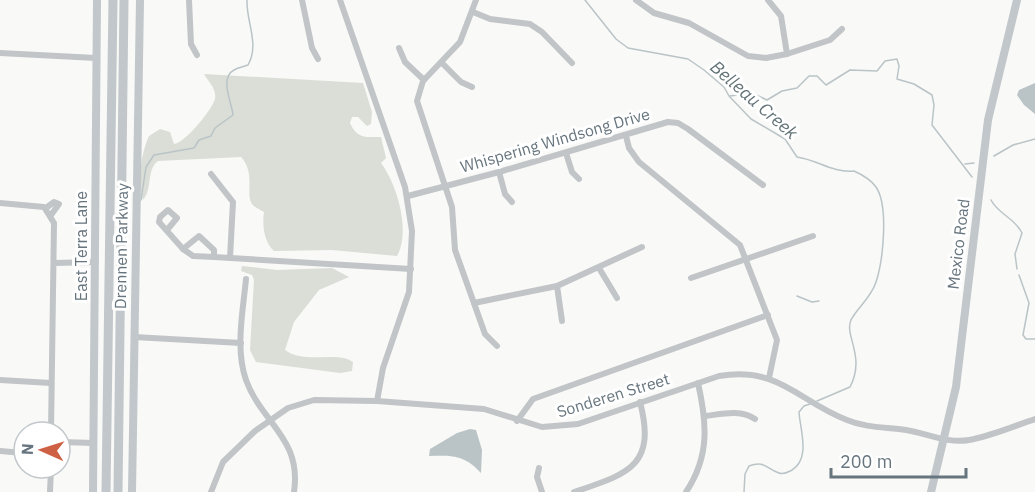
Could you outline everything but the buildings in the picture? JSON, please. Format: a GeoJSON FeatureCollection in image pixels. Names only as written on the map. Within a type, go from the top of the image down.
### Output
{"type":"FeatureCollection","features":[{"type":"Feature","properties":{"kind":"highway"},"geometry":{"type":"LineString","coordinates":[[106,492],[113,0]]}},
{"type":"Feature","properties":{"kind":"highway"},"geometry":{"type":"LineString","coordinates":[[118,492],[124,0]]}},
{"type":"Feature","properties":{"kind":"main road","name":"East Terra Lane"},"geometry":{"type":"LineString","coordinates":[[93,492],[97,0]]}},
{"type":"Feature","properties":{"kind":"main road","name":"Drennen Parkway"},"geometry":{"type":"LineString","coordinates":[[132,492],[140,0]]}},
{"type":"Feature","properties":{"kind":"main road","name":"Mexico Road"},"geometry":{"type":"LineString","coordinates":[[931,492],[946,439],[959,364],[988,120],[1017,0]]}},
{"type":"Feature","properties":{"kind":"street"},"geometry":{"type":"LineString","coordinates":[[189,0],[191,44],[197,55]]}},
{"type":"Feature","properties":{"kind":"street"},"geometry":{"type":"LineString","coordinates":[[302,0],[312,48],[318,58]]}},
{"type":"Feature","properties":{"kind":"street"},"geometry":{"type":"LineString","coordinates":[[340,0],[408,196],[412,231],[407,301],[383,368],[377,401]]}},
{"type":"Feature","properties":{"kind":"street"},"geometry":{"type":"LineString","coordinates":[[476,0],[460,42],[424,80],[417,101],[452,207],[455,250],[485,334],[497,346]]}},
{"type":"Feature","properties":{"kind":"street"},"geometry":{"type":"LineString","coordinates":[[636,0],[654,13],[689,23],[748,56],[766,58],[787,54],[830,40],[842,29]]}},
{"type":"Feature","properties":{"kind":"street"},"geometry":{"type":"LineString","coordinates":[[768,0],[781,16],[787,54]]}},
{"type":"Feature","properties":{"kind":"street"},"geometry":{"type":"LineString","coordinates":[[473,12],[490,19],[522,22],[536,28],[572,63]]}},
{"type":"Feature","properties":{"kind":"street"},"geometry":{"type":"LineString","coordinates":[[399,48],[405,62],[424,80]]}},
{"type":"Feature","properties":{"kind":"street"},"geometry":{"type":"LineString","coordinates":[[0,53],[96,58]]}},
{"type":"Feature","properties":{"kind":"street"},"geometry":{"type":"LineString","coordinates":[[442,63],[461,82],[472,87]]}},
{"type":"Feature","properties":{"kind":"street","name":"Whispering Windsong Drive"},"geometry":{"type":"LineString","coordinates":[[408,196],[626,136],[668,122],[678,123],[754,181],[763,185]]}},
{"type":"Feature","properties":{"kind":"street"},"geometry":{"type":"LineString","coordinates":[[626,136],[629,148],[639,162],[740,245],[768,315],[777,346],[769,378]]}},
{"type":"Feature","properties":{"kind":"street"},"geometry":{"type":"LineString","coordinates":[[566,153],[572,172],[579,179]]}},
{"type":"Feature","properties":{"kind":"street"},"geometry":{"type":"LineString","coordinates":[[499,172],[505,194],[512,202]]}},
{"type":"Feature","properties":{"kind":"street"},"geometry":{"type":"LineString","coordinates":[[211,174],[233,202],[230,258]]}},
{"type":"Feature","properties":{"kind":"street"},"geometry":{"type":"LineString","coordinates":[[46,208],[52,202],[58,203],[58,210],[51,216]]}},
{"type":"Feature","properties":{"kind":"street"},"geometry":{"type":"LineString","coordinates":[[0,203],[36,205],[46,208],[54,223],[51,420]]}},
{"type":"Feature","properties":{"kind":"street"},"geometry":{"type":"LineString","coordinates":[[167,230],[183,249],[193,256],[411,269]]}},
{"type":"Feature","properties":{"kind":"street"},"geometry":{"type":"LineString","coordinates":[[183,249],[200,236],[214,250],[214,257]]}},
{"type":"Feature","properties":{"kind":"street"},"geometry":{"type":"LineString","coordinates":[[692,278],[813,236]]}},
{"type":"Feature","properties":{"kind":"street"},"geometry":{"type":"LineString","coordinates":[[474,303],[557,286],[642,247]]}},
{"type":"Feature","properties":{"kind":"street"},"geometry":{"type":"LineString","coordinates":[[54,263],[96,262]]}},
{"type":"Feature","properties":{"kind":"street"},"geometry":{"type":"LineString","coordinates":[[599,268],[617,298]]}},
{"type":"Feature","properties":{"kind":"street"},"geometry":{"type":"LineString","coordinates":[[246,279],[241,343],[246,381],[290,447],[295,470],[294,492]]}},
{"type":"Feature","properties":{"kind":"street"},"geometry":{"type":"LineString","coordinates":[[557,286],[562,321]]}},
{"type":"Feature","properties":{"kind":"street"},"geometry":{"type":"LineString","coordinates":[[517,421],[533,399],[768,315]]}},
{"type":"Feature","properties":{"kind":"street"},"geometry":{"type":"LineString","coordinates":[[134,338],[241,343]]}},
{"type":"Feature","properties":{"kind":"street","name":"Sonderen Street"},"geometry":{"type":"LineString","coordinates":[[211,492],[214,479],[225,459],[270,419],[288,408],[314,400],[377,401],[491,410],[517,421],[542,427],[559,428],[727,375],[769,378],[790,387],[838,416],[860,425],[906,430],[946,439],[968,440],[1035,419]]}},
{"type":"Feature","properties":{"kind":"street"},"geometry":{"type":"LineString","coordinates":[[0,380],[51,383]]}},
{"type":"Feature","properties":{"kind":"street"},"geometry":{"type":"LineString","coordinates":[[686,492],[704,453],[705,416],[698,383]]}},
{"type":"Feature","properties":{"kind":"street"},"geometry":{"type":"LineString","coordinates":[[574,492],[613,479],[634,464],[647,438],[640,402]]}},
{"type":"Feature","properties":{"kind":"street"},"geometry":{"type":"LineString","coordinates":[[705,416],[737,413],[747,414],[755,419]]}},
{"type":"Feature","properties":{"kind":"street"},"geometry":{"type":"LineString","coordinates":[[72,442],[93,443]]}},
{"type":"Feature","properties":{"kind":"street"},"geometry":{"type":"LineString","coordinates":[[539,468],[537,477],[542,492]]}},
{"type":"Feature","properties":{"kind":"shaded area"},"geometry":{"type":"Polygon","coordinates":[[[204,74],[363,83],[372,112],[371,124],[367,126],[358,117],[352,117],[350,123],[359,134],[366,137],[381,137],[386,158],[381,163],[397,195],[402,221],[403,234],[397,256],[332,250],[274,251],[264,233],[264,212],[253,205],[250,200],[248,170],[241,157],[158,161],[152,169],[148,191],[143,200],[140,185],[141,168],[149,136],[160,129],[170,132],[174,144],[185,138],[198,125],[215,99],[213,89],[204,74]]]}},
{"type":"Feature","properties":{"kind":"shaded area"},"geometry":{"type":"Polygon","coordinates":[[[1035,83],[1035,114],[1017,95],[1019,90],[1035,83]]]}},
{"type":"Feature","properties":{"kind":"shaded area"},"geometry":{"type":"Polygon","coordinates":[[[242,266],[277,270],[332,268],[349,277],[319,290],[294,322],[285,350],[302,357],[347,359],[353,362],[352,371],[340,373],[256,362],[250,350],[254,280],[252,275],[241,271],[242,266]]]}},
{"type":"Feature","properties":{"kind":"shaded area"},"geometry":{"type":"Polygon","coordinates":[[[470,429],[476,430],[482,450],[481,473],[458,457],[429,456],[430,449],[457,433],[470,429]]]}},
{"type":"Feature","properties":{"kind":"waterway"},"geometry":{"type":"LineString","coordinates":[[141,200],[146,167],[154,155],[194,148],[199,140],[211,136],[215,128],[233,115],[227,79],[234,70],[248,65],[253,49],[247,0]]}},
{"type":"Feature","properties":{"kind":"waterway","name":"Belleau Creek"},"geometry":{"type":"LineString","coordinates":[[585,0],[616,39],[628,48],[688,59],[704,70],[724,87],[729,96],[751,119],[785,139],[797,157],[839,170],[854,171],[867,178],[876,187],[884,220],[883,248],[874,288],[851,320],[850,333],[856,356],[854,376],[850,387],[817,401]]}},
{"type":"Feature","properties":{"kind":"waterway"},"geometry":{"type":"LineString","coordinates":[[730,96],[752,93],[767,100],[782,91],[797,88],[809,76],[817,76],[826,85],[850,70],[877,71],[885,61],[897,59],[899,66],[897,79],[914,84],[932,95],[934,105],[932,125],[972,177]]}},
{"type":"Feature","properties":{"kind":"waterway"},"geometry":{"type":"LineString","coordinates":[[994,156],[1013,145],[1035,139]]}},
{"type":"Feature","properties":{"kind":"waterway"},"geometry":{"type":"LineString","coordinates":[[965,164],[974,163]]}},
{"type":"Feature","properties":{"kind":"waterway"},"geometry":{"type":"LineString","coordinates":[[991,200],[1022,233],[1015,254],[1017,269]]}},
{"type":"Feature","properties":{"kind":"waterway"},"geometry":{"type":"LineString","coordinates":[[1019,275],[1029,303],[1023,335],[1026,339],[1035,339]]}},
{"type":"Feature","properties":{"kind":"waterway"},"geometry":{"type":"LineString","coordinates":[[797,296],[812,302],[819,301]]}},
{"type":"Feature","properties":{"kind":"waterway","name":"Belleau Creek"},"geometry":{"type":"LineString","coordinates":[[744,492],[745,474],[749,466],[759,464],[783,474],[798,465],[803,451],[799,412],[804,406],[810,404]]}}]}
